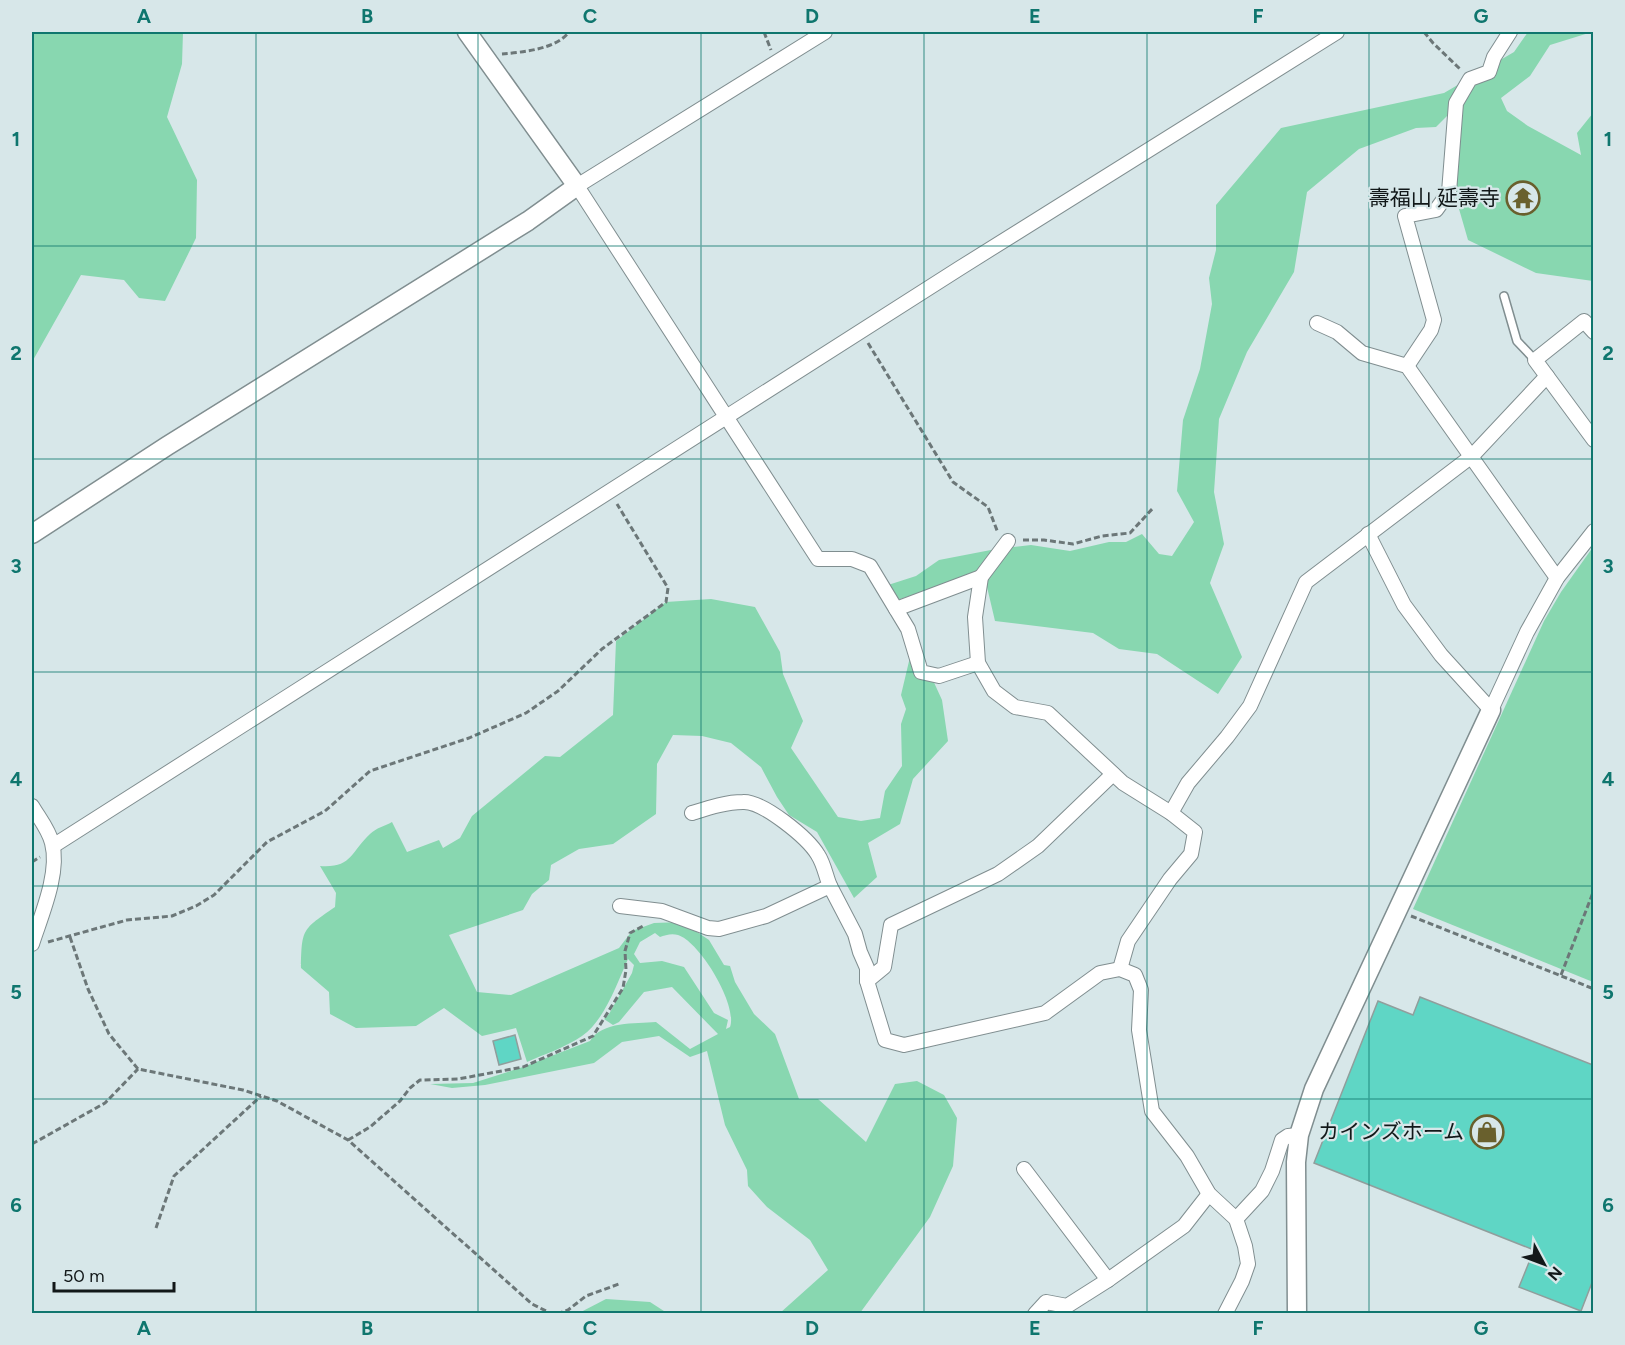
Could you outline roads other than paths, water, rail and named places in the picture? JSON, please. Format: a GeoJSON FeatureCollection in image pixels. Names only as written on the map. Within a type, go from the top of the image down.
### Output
{"type":"FeatureCollection","features":[{"type":"Feature","properties":{"kind":"street"},"geometry":{"type":"LineString","coordinates":[[467,32],[577,186],[819,559],[852,558],[870,566],[908,629],[921,672],[939,676],[978,663]]}},
{"type":"Feature","properties":{"kind":"street"},"geometry":{"type":"LineString","coordinates":[[32,534],[177,440],[528,221],[577,186],[825,32]]}},
{"type":"Feature","properties":{"kind":"street"},"geometry":{"type":"LineString","coordinates":[[53,846],[727,416],[1336,32]]}},
{"type":"Feature","properties":{"kind":"street"},"geometry":{"type":"LineString","coordinates":[[1407,366],[1431,330],[1434,320],[1405,216],[1436,210],[1449,192],[1456,103],[1470,79],[1489,72],[1494,57],[1510,32]]}},
{"type":"Feature","properties":{"kind":"street"},"geometry":{"type":"LineString","coordinates":[[1593,332],[1584,321],[1536,360],[1593,440]]}},
{"type":"Feature","properties":{"kind":"street"},"geometry":{"type":"LineString","coordinates":[[1317,322],[1337,332],[1362,354],[1407,366],[1557,578]]}},
{"type":"Feature","properties":{"kind":"street"},"geometry":{"type":"LineString","coordinates":[[1171,813],[1188,783],[1250,706],[1306,582],[1472,456],[1547,376]]}},
{"type":"Feature","properties":{"kind":"street"},"geometry":{"type":"LineString","coordinates":[[1297,1314],[1295,1183],[1299,1135],[1314,1089],[1399,911],[1527,632],[1557,578],[1593,531]]}},
{"type":"Feature","properties":{"kind":"street"},"geometry":{"type":"LineString","coordinates":[[1368,534],[1404,605],[1441,655],[1491,710]]}},
{"type":"Feature","properties":{"kind":"street"},"geometry":{"type":"LineString","coordinates":[[1008,541],[981,577],[975,617],[978,663],[994,691],[1015,707],[1048,713],[1123,783],[1171,813],[1196,832],[1191,854],[1170,879],[1128,941],[1120,969]]}},
{"type":"Feature","properties":{"kind":"street"},"geometry":{"type":"LineString","coordinates":[[896,609],[981,577]]}},
{"type":"Feature","properties":{"kind":"street"},"geometry":{"type":"LineString","coordinates":[[867,981],[884,967],[891,924],[998,874],[1038,846],[1113,774]]}},
{"type":"Feature","properties":{"kind":"street"},"geometry":{"type":"LineString","coordinates":[[692,813],[745,801],[764,809],[793,827],[818,855],[830,886],[855,934],[867,968],[867,981],[885,1040],[904,1045],[1045,1012],[1100,973],[1120,969],[1135,975],[1141,990],[1139,1030],[1152,1111],[1187,1156],[1209,1194],[1236,1219],[1245,1246],[1248,1264],[1225,1314]]}},
{"type":"Feature","properties":{"kind":"street"},"geometry":{"type":"LineString","coordinates":[[32,806],[49,834],[53,846],[54,866],[36,944]]}},
{"type":"Feature","properties":{"kind":"street"},"geometry":{"type":"LineString","coordinates":[[620,906],[671,913],[708,928],[719,929],[766,916],[830,886]]}},
{"type":"Feature","properties":{"kind":"street"},"geometry":{"type":"LineString","coordinates":[[1236,1219],[1262,1191],[1272,1171],[1282,1140],[1288,1136],[1299,1135]]}},
{"type":"Feature","properties":{"kind":"street"},"geometry":{"type":"LineString","coordinates":[[1024,1169],[1108,1280]]}},
{"type":"Feature","properties":{"kind":"street"},"geometry":{"type":"LineString","coordinates":[[1035,1314],[1046,1302],[1067,1306],[1108,1280],[1184,1226],[1209,1194]]}},
{"type":"Feature","properties":{"kind":"lane"},"geometry":{"type":"LineString","coordinates":[[1504,296],[1517,341],[1536,360]]}},
{"type":"Feature","properties":{"kind":"place","name":"壽福山 延壽寺"},"geometry":{"type":"Point","coordinates":[1523,198]}},
{"type":"Feature","properties":{"kind":"place","name":"カインズホーム"},"geometry":{"type":"Point","coordinates":[1487,1132]}}]}
